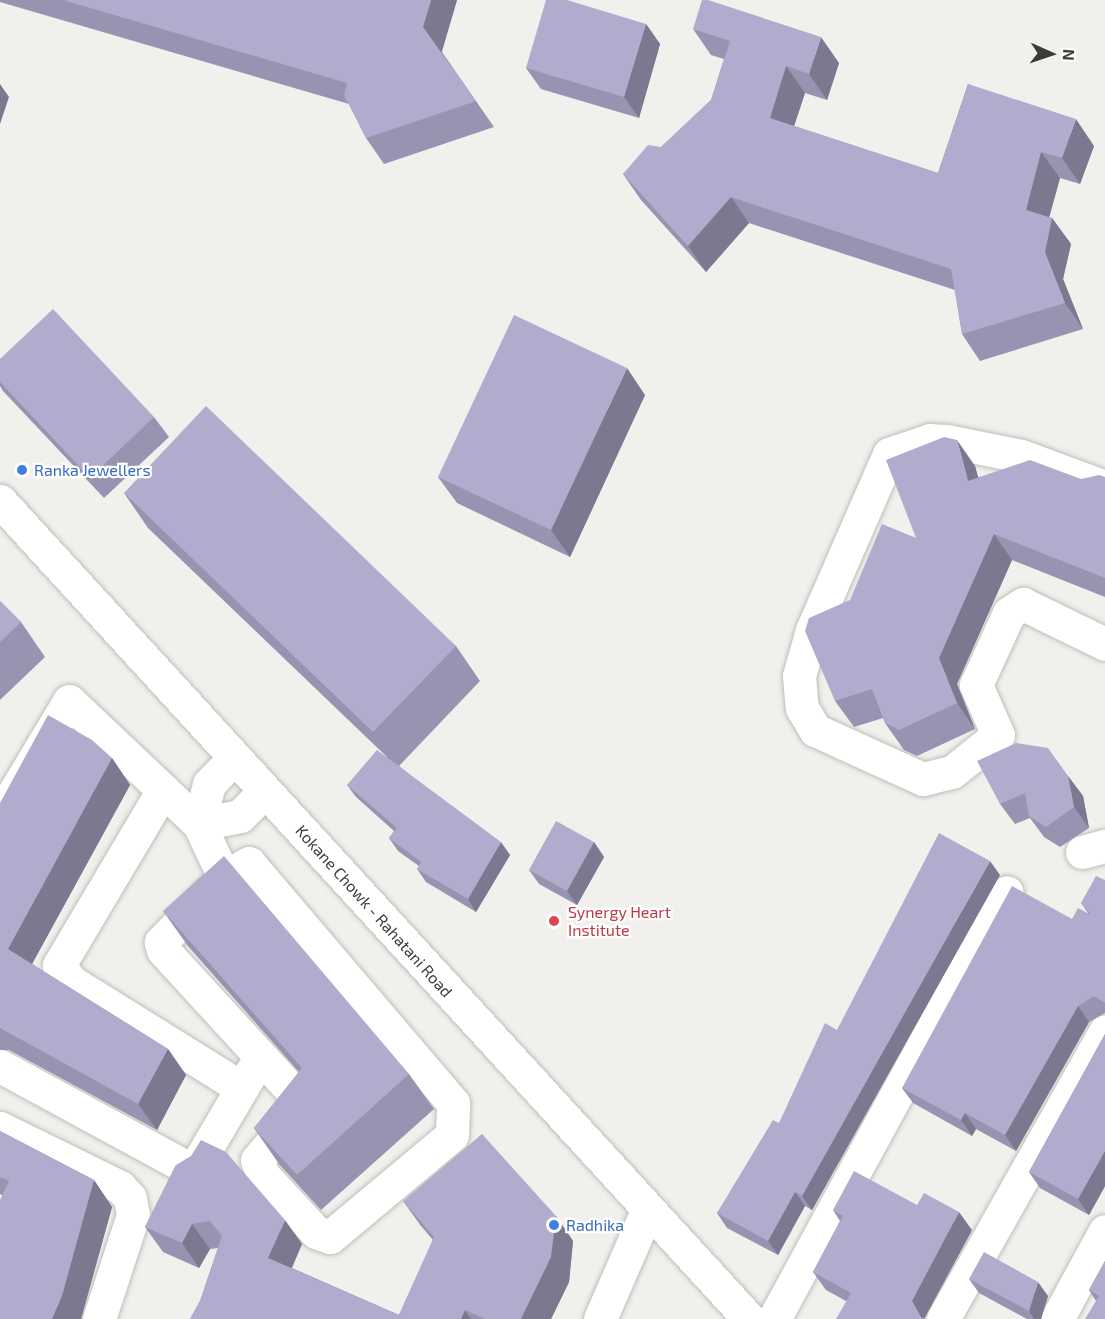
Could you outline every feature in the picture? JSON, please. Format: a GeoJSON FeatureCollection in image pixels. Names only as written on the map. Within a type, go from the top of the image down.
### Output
{"type":"FeatureCollection","features":[{"type":"Feature","properties":{"kind":"street"},"geometry":{"type":"LineString","coordinates":[[1105,487],[1021,456],[947,441],[930,440],[889,454],[812,630],[799,676],[802,708],[815,730],[923,778],[952,772],[998,735],[976,685],[1009,613],[1029,606],[1105,644]]}},
{"type":"Feature","properties":{"kind":"street","name":"Kokane Chowk - Rahatani Road"},"geometry":{"type":"LineString","coordinates":[[0,501],[647,1211],[749,1319]]}},
{"type":"Feature","properties":{"kind":"street"},"geometry":{"type":"LineString","coordinates":[[0,816],[69,701],[199,824],[224,877]]}},
{"type":"Feature","properties":{"kind":"street"},"geometry":{"type":"LineString","coordinates":[[199,824],[209,784],[234,758]]}},
{"type":"Feature","properties":{"kind":"street"},"geometry":{"type":"LineString","coordinates":[[164,790],[59,965],[70,981],[239,1086]]}},
{"type":"Feature","properties":{"kind":"street"},"geometry":{"type":"LineString","coordinates":[[199,824],[240,816],[265,791]]}},
{"type":"Feature","properties":{"kind":"street"},"geometry":{"type":"LineString","coordinates":[[249,863],[453,1102],[456,1128],[434,1153],[338,1232],[323,1237],[263,1175],[257,1160],[262,1149],[300,1110],[296,1094],[260,1060],[161,942],[224,877],[249,863]]}},
{"type":"Feature","properties":{"kind":"street"},"geometry":{"type":"LineString","coordinates":[[774,1319],[1007,891]]}},
{"type":"Feature","properties":{"kind":"street"},"geometry":{"type":"LineString","coordinates":[[943,1319],[1105,1031]]}},
{"type":"Feature","properties":{"kind":"street"},"geometry":{"type":"LineString","coordinates":[[0,1066],[193,1171],[239,1086],[260,1060]]}},
{"type":"Feature","properties":{"kind":"street"},"geometry":{"type":"LineString","coordinates":[[0,1128],[120,1187],[130,1198],[133,1215],[99,1319]]}},
{"type":"Feature","properties":{"kind":"street"},"geometry":{"type":"LineString","coordinates":[[600,1319],[647,1211]]}},
{"type":"Feature","properties":{"kind":"street"},"geometry":{"type":"LineString","coordinates":[[1057,1319],[1105,1231]]}},
{"type":"Feature","properties":{"kind":"building"},"geometry":{"type":"Polygon","coordinates":[[[63,0],[431,0],[423,27],[476,101],[366,138],[344,95],[347,83],[63,0]]]}},
{"type":"Feature","properties":{"kind":"building"},"geometry":{"type":"Polygon","coordinates":[[[546,0],[567,0],[646,24],[624,97],[526,68],[546,0]]]}},
{"type":"Feature","properties":{"kind":"building"},"geometry":{"type":"Polygon","coordinates":[[[702,0],[821,37],[809,74],[786,66],[770,118],[938,173],[968,84],[1076,119],[1062,158],[1041,152],[1026,210],[1052,218],[1045,252],[1065,303],[962,334],[951,269],[731,197],[688,246],[623,174],[648,145],[661,147],[711,100],[730,41],[693,29],[702,0]]]}},
{"type":"Feature","properties":{"kind":"building"},"geometry":{"type":"Polygon","coordinates":[[[53,309],[154,417],[90,478],[0,382],[0,359],[53,309]]]}},
{"type":"Feature","properties":{"kind":"building"},"geometry":{"type":"Polygon","coordinates":[[[514,315],[627,368],[551,530],[438,477],[514,315]]]}},
{"type":"Feature","properties":{"kind":"building"},"geometry":{"type":"Polygon","coordinates":[[[206,406],[456,646],[373,732],[124,493],[206,406]]]}},
{"type":"Feature","properties":{"kind":"building"},"geometry":{"type":"Polygon","coordinates":[[[944,437],[957,440],[968,481],[1030,460],[1081,479],[1099,475],[1105,477],[1105,578],[994,534],[939,658],[957,703],[899,730],[885,723],[872,689],[835,701],[805,631],[809,618],[850,600],[882,524],[916,538],[886,460],[944,437]]]}},
{"type":"Feature","properties":{"kind":"building"},"geometry":{"type":"Polygon","coordinates":[[[0,601],[21,622],[0,642],[0,601]]]}},
{"type":"Feature","properties":{"kind":"building"},"geometry":{"type":"Polygon","coordinates":[[[48,715],[92,740],[112,758],[8,949],[168,1049],[138,1104],[0,1028],[0,803],[48,715]]]}},
{"type":"Feature","properties":{"kind":"building"},"geometry":{"type":"Polygon","coordinates":[[[1016,743],[1048,748],[1068,776],[1074,807],[1046,827],[1029,816],[1025,793],[1000,804],[977,761],[1016,743]]]}},
{"type":"Feature","properties":{"kind":"building"},"geometry":{"type":"Polygon","coordinates":[[[377,750],[501,842],[468,899],[417,869],[421,862],[389,838],[397,828],[347,785],[377,750]]]}},
{"type":"Feature","properties":{"kind":"building"},"geometry":{"type":"Polygon","coordinates":[[[556,821],[594,842],[567,891],[529,870],[556,821]]]}},
{"type":"Feature","properties":{"kind":"building"},"geometry":{"type":"Polygon","coordinates":[[[939,833],[990,861],[802,1196],[795,1192],[768,1241],[717,1213],[773,1120],[779,1123],[825,1023],[837,1030],[939,833]]]}},
{"type":"Feature","properties":{"kind":"building"},"geometry":{"type":"Polygon","coordinates":[[[224,856],[409,1074],[297,1175],[254,1128],[302,1068],[163,911],[224,856]]]}},
{"type":"Feature","properties":{"kind":"building"},"geometry":{"type":"Polygon","coordinates":[[[1096,876],[1105,880],[1105,1003],[1094,996],[1078,1006],[1005,1135],[965,1113],[961,1120],[902,1088],[1012,886],[1072,919],[1078,908],[1091,915],[1081,903],[1096,876]]]}},
{"type":"Feature","properties":{"kind":"building"},"geometry":{"type":"Polygon","coordinates":[[[1105,1034],[1105,1151],[1078,1199],[1029,1172],[1105,1034]]]}},
{"type":"Feature","properties":{"kind":"building"},"geometry":{"type":"Polygon","coordinates":[[[0,1131],[94,1180],[62,1296],[52,1319],[0,1319],[0,1200],[9,1181],[0,1177],[0,1131]]]}},
{"type":"Feature","properties":{"kind":"building"},"geometry":{"type":"Polygon","coordinates":[[[482,1134],[556,1216],[551,1257],[521,1319],[485,1319],[465,1310],[461,1319],[190,1319],[200,1301],[222,1236],[210,1221],[192,1224],[182,1243],[145,1227],[176,1165],[191,1156],[201,1140],[226,1152],[285,1220],[268,1258],[399,1315],[434,1237],[403,1201],[482,1134]]]}},
{"type":"Feature","properties":{"kind":"building"},"geometry":{"type":"Polygon","coordinates":[[[854,1171],[917,1205],[924,1193],[959,1212],[912,1301],[921,1317],[925,1319],[836,1319],[851,1293],[813,1272],[843,1216],[833,1210],[854,1171]]]}},
{"type":"Feature","properties":{"kind":"building"},"geometry":{"type":"Polygon","coordinates":[[[984,1252],[1038,1282],[1029,1311],[969,1279],[984,1252]]]}},
{"type":"Feature","properties":{"kind":"building"},"geometry":{"type":"Polygon","coordinates":[[[1105,1261],[1105,1319],[1085,1319],[1099,1296],[1089,1290],[1105,1261]]]}},
{"type":"Feature","properties":{"kind":"place","name":"Ranka Jewellers"},"geometry":{"type":"Point","coordinates":[22,470]}},
{"type":"Feature","properties":{"kind":"place","name":"Synergy Heart Institute"},"geometry":{"type":"Point","coordinates":[554,921]}},
{"type":"Feature","properties":{"kind":"place","name":"Radhika"},"geometry":{"type":"Point","coordinates":[554,1225]}}]}
